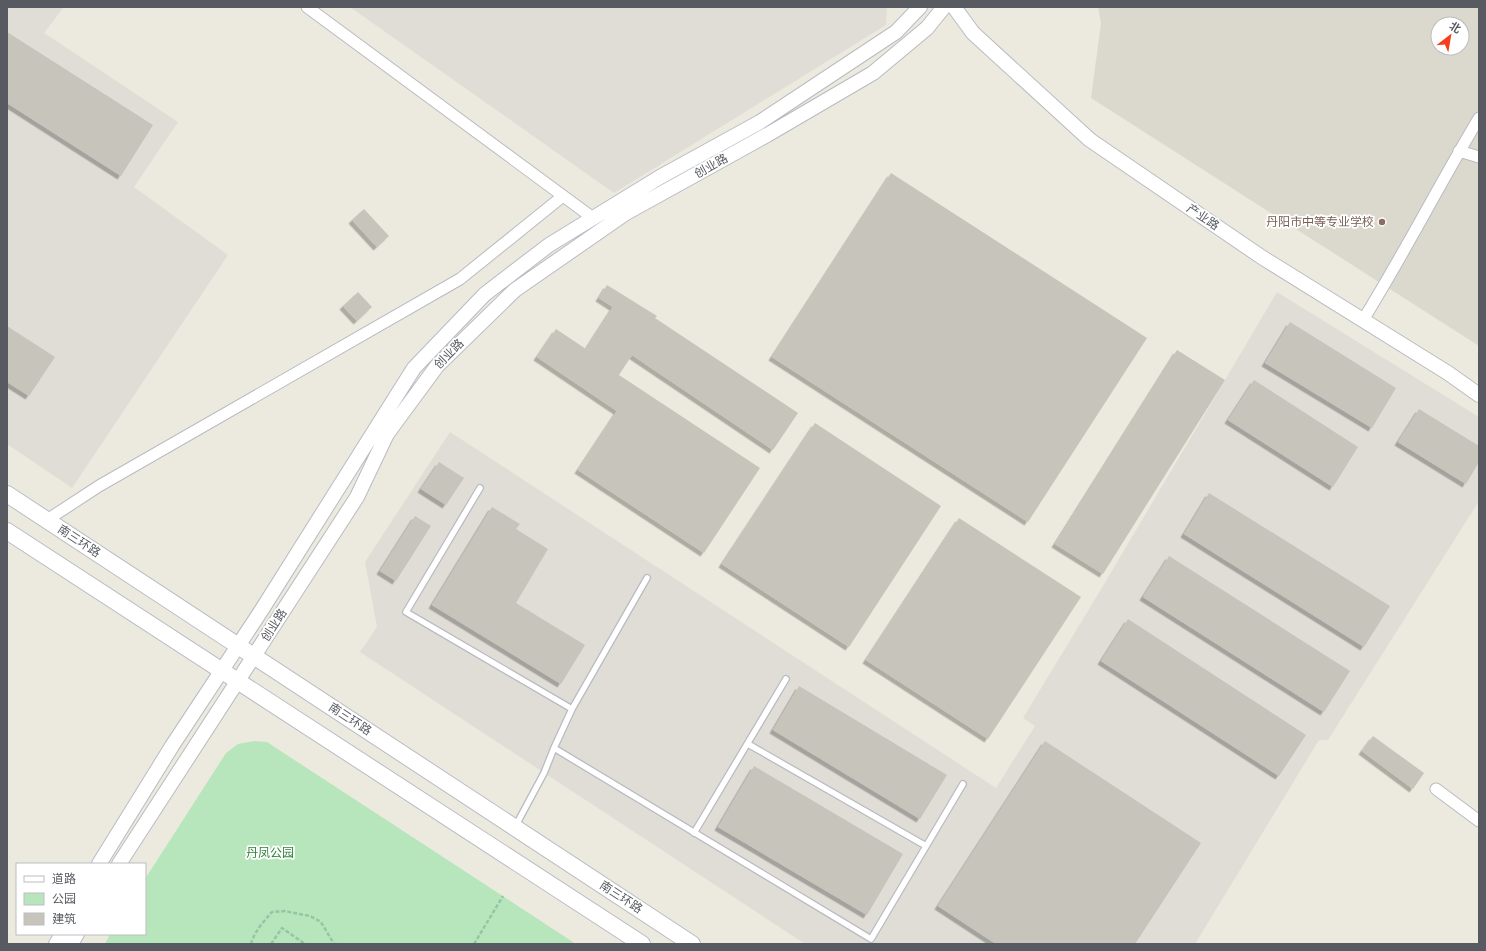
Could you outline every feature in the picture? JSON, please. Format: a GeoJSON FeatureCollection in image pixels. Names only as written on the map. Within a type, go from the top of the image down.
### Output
{"type":"FeatureCollection","features":[{"type":"Feature","properties":{"kind":"main road","name":"南三环路"},"geometry":{"type":"LineString","coordinates":[[7,494],[692,944]]}},
{"type":"Feature","properties":{"kind":"main road"},"geometry":{"type":"LineString","coordinates":[[7,531],[642,944]]}},
{"type":"Feature","properties":{"kind":"street"},"geometry":{"type":"LineString","coordinates":[[307,7],[593,218]]}},
{"type":"Feature","properties":{"kind":"street","name":"创业路"},"geometry":{"type":"LineString","coordinates":[[100,863],[172,746],[222,671],[414,368],[485,294],[549,245],[660,177],[760,122],[896,32],[920,7]]}},
{"type":"Feature","properties":{"kind":"street","name":"创业路"},"geometry":{"type":"LineString","coordinates":[[120,863],[357,497],[387,434],[437,366],[515,290],[626,212],[767,135],[873,73],[927,28],[944,7]]}},
{"type":"Feature","properties":{"kind":"street","name":"产业路"},"geometry":{"type":"LineString","coordinates":[[954,7],[973,33],[1090,140],[1263,258],[1448,373],[1479,395]]}},
{"type":"Feature","properties":{"kind":"street"},"geometry":{"type":"LineString","coordinates":[[1362,320],[1386,282],[1479,118]]}},
{"type":"Feature","properties":{"kind":"street"},"geometry":{"type":"LineString","coordinates":[[1459,151],[1479,157]]}},
{"type":"Feature","properties":{"kind":"street"},"geometry":{"type":"LineString","coordinates":[[47,520],[99,486],[460,279],[563,196]]}},
{"type":"Feature","properties":{"kind":"street"},"geometry":{"type":"LineString","coordinates":[[1436,789],[1479,821]]}},
{"type":"Feature","properties":{"kind":"street"},"geometry":{"type":"LineString","coordinates":[[56,944],[61,935]]}},
{"type":"Feature","properties":{"kind":"street"},"geometry":{"type":"LineString","coordinates":[[71,944],[76,935]]}},
{"type":"Feature","properties":{"kind":"lane"},"geometry":{"type":"LineString","coordinates":[[480,488],[406,612],[572,708]]}},
{"type":"Feature","properties":{"kind":"lane"},"geometry":{"type":"LineString","coordinates":[[515,828],[544,773],[572,708],[647,578]]}},
{"type":"Feature","properties":{"kind":"lane"},"geometry":{"type":"LineString","coordinates":[[694,833],[786,679]]}},
{"type":"Feature","properties":{"kind":"lane"},"geometry":{"type":"LineString","coordinates":[[748,744],[926,846]]}},
{"type":"Feature","properties":{"kind":"lane"},"geometry":{"type":"LineString","coordinates":[[554,748],[871,939],[962,784]]}},
{"type":"Feature","properties":{"kind":"path"},"geometry":{"type":"LineString","coordinates":[[474,944],[503,896]]}},
{"type":"Feature","properties":{"kind":"path"},"geometry":{"type":"LineString","coordinates":[[251,944],[256,933],[272,912],[284,910],[310,916],[321,922],[334,944]]}},
{"type":"Feature","properties":{"kind":"path"},"geometry":{"type":"LineString","coordinates":[[271,944],[282,928],[305,944]]}},
{"type":"Feature","properties":{"kind":"shaded area"},"geometry":{"type":"Polygon","coordinates":[[[7,7],[64,7],[44,33],[178,122],[134,187],[228,255],[72,488],[7,444],[7,7]]]}},
{"type":"Feature","properties":{"kind":"shaded area"},"geometry":{"type":"Polygon","coordinates":[[[350,7],[887,7],[886,25],[614,193],[350,7]]]}},
{"type":"Feature","properties":{"kind":"shaded area","name":"丹阳市中等专业学校"},"geometry":{"type":"Polygon","coordinates":[[[1098,7],[1479,7],[1479,346],[1091,98],[1101,23],[1098,7]]]}},
{"type":"Feature","properties":{"kind":"shaded area"},"geometry":{"type":"Polygon","coordinates":[[[1277,292],[1479,417],[1479,501],[1328,740],[1319,740],[1195,944],[805,944],[360,652],[377,627],[365,562],[450,432],[996,788],[1035,726],[1023,718],[1277,292]]]}},
{"type":"Feature","properties":{"kind":"green space","name":"丹凤公园"},"geometry":{"type":"Polygon","coordinates":[[[254,741],[267,742],[576,944],[105,944],[110,935],[146,935],[146,877],[226,753],[238,744],[254,741]]]}},
{"type":"Feature","properties":{"kind":"building"},"geometry":{"type":"Polygon","coordinates":[[[7,32],[153,125],[121,176],[7,103],[7,32]]]}},
{"type":"Feature","properties":{"kind":"building"},"geometry":{"type":"Polygon","coordinates":[[[891,173],[1147,338],[1028,522],[772,357],[891,173]]]}},
{"type":"Feature","properties":{"kind":"building"},"geometry":{"type":"Polygon","coordinates":[[[364,209],[389,236],[377,247],[352,220],[364,209]]]}},
{"type":"Feature","properties":{"kind":"building"},"geometry":{"type":"Polygon","coordinates":[[[607,285],[657,316],[655,318],[798,413],[773,450],[632,355],[619,375],[760,468],[704,553],[578,470],[617,411],[537,357],[556,329],[586,349],[613,307],[599,298],[607,285]]]}},
{"type":"Feature","properties":{"kind":"building"},"geometry":{"type":"Polygon","coordinates":[[[358,292],[372,307],[357,321],[343,306],[358,292]]]}},
{"type":"Feature","properties":{"kind":"building"},"geometry":{"type":"Polygon","coordinates":[[[1290,322],[1396,388],[1372,428],[1265,363],[1290,322]]]}},
{"type":"Feature","properties":{"kind":"building"},"geometry":{"type":"Polygon","coordinates":[[[7,326],[55,357],[29,396],[7,382],[7,326]]]}},
{"type":"Feature","properties":{"kind":"building"},"geometry":{"type":"Polygon","coordinates":[[[1177,350],[1225,380],[1103,574],[1055,544],[1177,350]]]}},
{"type":"Feature","properties":{"kind":"building"},"geometry":{"type":"Polygon","coordinates":[[[1254,380],[1358,447],[1333,487],[1228,420],[1254,380]]]}},
{"type":"Feature","properties":{"kind":"building"},"geometry":{"type":"Polygon","coordinates":[[[1419,409],[1479,446],[1479,462],[1466,484],[1398,442],[1419,409]]]}},
{"type":"Feature","properties":{"kind":"building"},"geometry":{"type":"Polygon","coordinates":[[[815,423],[941,506],[849,647],[722,564],[815,423]]]}},
{"type":"Feature","properties":{"kind":"building"},"geometry":{"type":"Polygon","coordinates":[[[439,462],[464,478],[446,505],[421,489],[439,462]]]}},
{"type":"Feature","properties":{"kind":"building"},"geometry":{"type":"Polygon","coordinates":[[[1209,493],[1390,606],[1364,647],[1184,534],[1209,493]]]}},
{"type":"Feature","properties":{"kind":"building"},"geometry":{"type":"Polygon","coordinates":[[[492,507],[520,524],[516,529],[548,549],[516,603],[585,645],[561,684],[432,605],[492,507]]]}},
{"type":"Feature","properties":{"kind":"building"},"geometry":{"type":"Polygon","coordinates":[[[415,516],[431,526],[396,581],[380,571],[415,516]]]}},
{"type":"Feature","properties":{"kind":"building"},"geometry":{"type":"Polygon","coordinates":[[[959,518],[1081,597],[988,739],[866,660],[959,518]]]}},
{"type":"Feature","properties":{"kind":"building"},"geometry":{"type":"Polygon","coordinates":[[[1169,556],[1350,671],[1324,712],[1143,597],[1169,556]]]}},
{"type":"Feature","properties":{"kind":"building"},"geometry":{"type":"Polygon","coordinates":[[[1128,619],[1306,735],[1279,776],[1101,661],[1128,619]]]}},
{"type":"Feature","properties":{"kind":"building"},"geometry":{"type":"Polygon","coordinates":[[[799,686],[947,775],[920,819],[773,730],[799,686]]]}},
{"type":"Feature","properties":{"kind":"building"},"geometry":{"type":"Polygon","coordinates":[[[1373,736],[1424,773],[1413,789],[1362,751],[1373,736]]]}},
{"type":"Feature","properties":{"kind":"building"},"geometry":{"type":"Polygon","coordinates":[[[1045,741],[1201,843],[1135,944],[996,944],[938,906],[1045,741]]]}},
{"type":"Feature","properties":{"kind":"building"},"geometry":{"type":"Polygon","coordinates":[[[754,766],[903,854],[867,915],[718,827],[754,766]]]}},
{"type":"Feature","properties":{"kind":"place","name":"丹阳市中等专业学校"},"geometry":{"type":"Point","coordinates":[1382,222]}}]}
